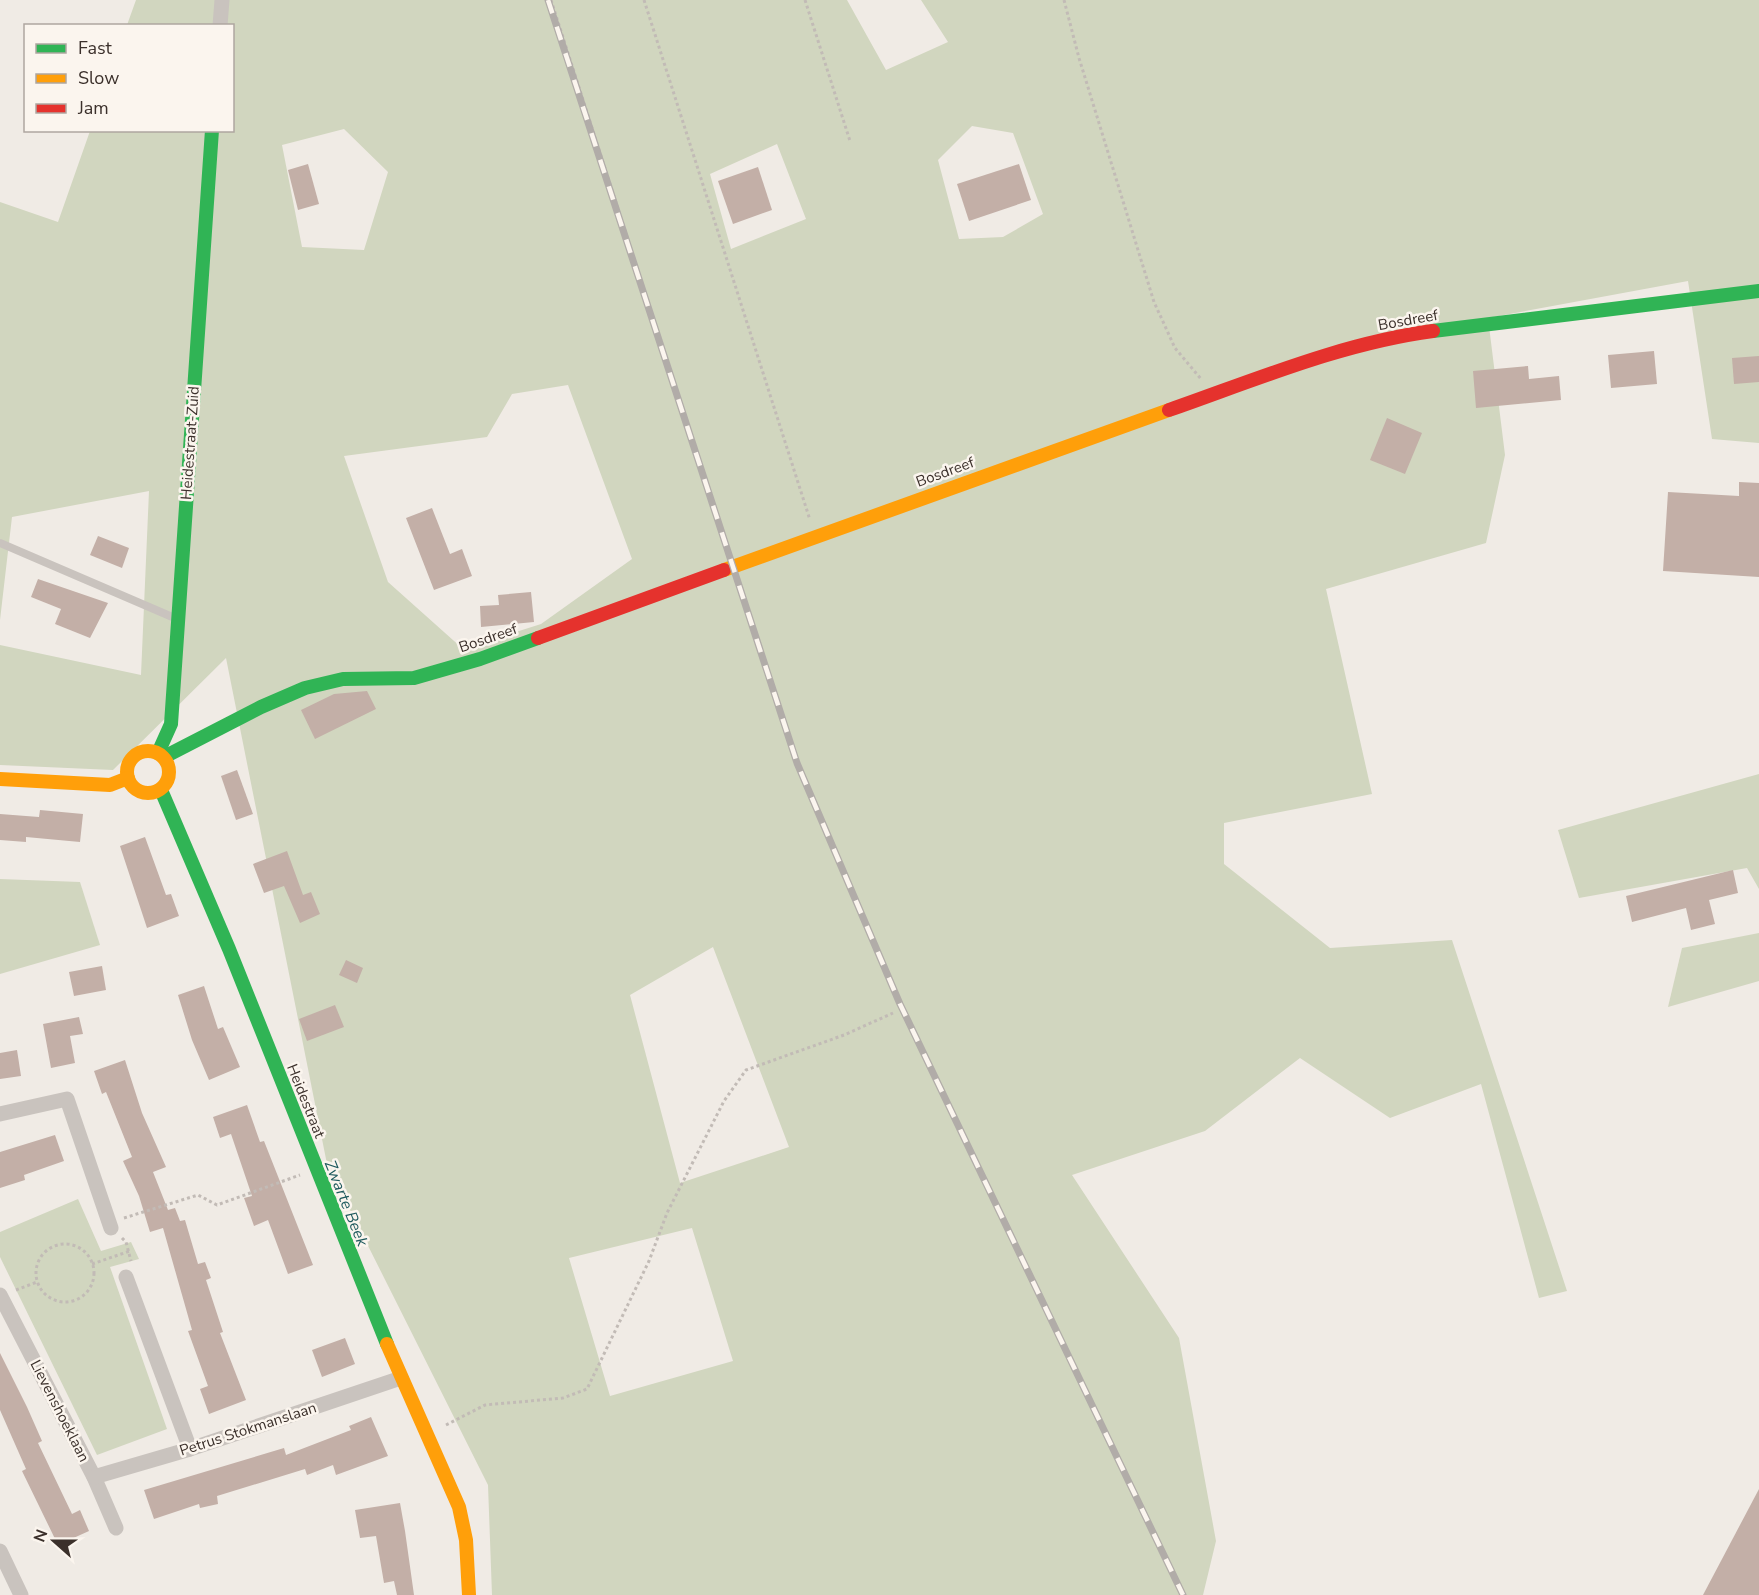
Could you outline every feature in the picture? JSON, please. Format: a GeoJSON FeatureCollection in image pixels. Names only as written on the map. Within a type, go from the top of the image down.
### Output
{"type":"FeatureCollection","features":[{"type":"Feature","properties":{"kind":"street"},"geometry":{"type":"LineString","coordinates":[[220,24],[222,0]]}},
{"type":"Feature","properties":{"kind":"street","name":"Heidestraat-Zuid"},"geometry":{"type":"LineString","coordinates":[[161,755],[171,724],[212,132]]}},
{"type":"Feature","properties":{"kind":"street","name":"Bosdreef"},"geometry":{"type":"LineString","coordinates":[[161,755],[305,688],[344,679],[396,680],[434,674],[1311,360],[1400,336],[1759,291]]}},
{"type":"Feature","properties":{"kind":"street"},"geometry":{"type":"LineString","coordinates":[[146,751],[161,755],[170,768],[168,781],[160,790],[151,794],[133,787],[128,778],[128,765],[135,755],[146,751]]}},
{"type":"Feature","properties":{"kind":"street"},"geometry":{"type":"LineString","coordinates":[[0,779],[110,785],[128,778]]}},
{"type":"Feature","properties":{"kind":"street","name":"Heidestraat"},"geometry":{"type":"LineString","coordinates":[[160,790],[229,949],[401,1378],[459,1507],[466,1540],[469,1595]]}},
{"type":"Feature","properties":{"kind":"street"},"geometry":{"type":"LineString","coordinates":[[0,1114],[67,1099],[111,1228]]}},
{"type":"Feature","properties":{"kind":"street"},"geometry":{"type":"LineString","coordinates":[[126,1277],[190,1449]]}},
{"type":"Feature","properties":{"kind":"street","name":"Lievenshoeklaan"},"geometry":{"type":"LineString","coordinates":[[1,1296],[94,1477],[116,1528]]}},
{"type":"Feature","properties":{"kind":"street","name":"Petrus Stokmanslaan"},"geometry":{"type":"LineString","coordinates":[[94,1477],[190,1449],[401,1378]]}},
{"type":"Feature","properties":{"kind":"street"},"geometry":{"type":"LineString","coordinates":[[0,1551],[21,1595]]}},
{"type":"Feature","properties":{"kind":"lane"},"geometry":{"type":"LineString","coordinates":[[0,543],[178,619]]}},
{"type":"Feature","properties":{"kind":"path"},"geometry":{"type":"LineString","coordinates":[[551,0],[733,567]]}},
{"type":"Feature","properties":{"kind":"path"},"geometry":{"type":"LineString","coordinates":[[644,0],[816,536]]}},
{"type":"Feature","properties":{"kind":"path"},"geometry":{"type":"LineString","coordinates":[[805,0],[850,141]]}},
{"type":"Feature","properties":{"kind":"path"},"geometry":{"type":"LineString","coordinates":[[1064,0],[1079,58],[1154,302],[1175,348],[1213,394]]}},
{"type":"Feature","properties":{"kind":"path"},"geometry":{"type":"LineString","coordinates":[[428,1434],[485,1406],[563,1398],[587,1389],[649,1261],[666,1213],[724,1101],[746,1070],[844,1035],[893,1013]]}},
{"type":"Feature","properties":{"kind":"path"},"geometry":{"type":"LineString","coordinates":[[126,1277],[132,1257],[126,1242],[111,1228],[127,1216],[198,1195],[217,1205],[316,1169]]}},
{"type":"Feature","properties":{"kind":"path"},"geometry":{"type":"LineString","coordinates":[[71,1244],[84,1251],[92,1264],[93,1279],[86,1292],[73,1300],[58,1301],[45,1294],[37,1282],[36,1267],[39,1260],[43,1253],[56,1245],[71,1244]]}},
{"type":"Feature","properties":{"kind":"path"},"geometry":{"type":"LineString","coordinates":[[92,1264],[130,1251]]}},
{"type":"Feature","properties":{"kind":"path"},"geometry":{"type":"LineString","coordinates":[[1,1296],[37,1282]]}},
{"type":"Feature","properties":{"kind":"green space"},"geometry":{"type":"Polygon","coordinates":[[[136,0],[847,0],[886,70],[948,42],[921,0],[1759,0],[1759,443],[1712,439],[1688,281],[1488,318],[1505,455],[1486,543],[1326,589],[1372,794],[1224,823],[1224,864],[1330,948],[1452,940],[1567,1291],[1539,1298],[1481,1084],[1390,1118],[1300,1058],[1205,1131],[1072,1175],[1179,1338],[1216,1541],[1203,1595],[492,1595],[488,1485],[327,1164],[226,658],[113,770],[0,765],[0,645],[141,675],[149,491],[12,517],[0,620],[0,202],[58,222],[90,132],[234,132],[234,24],[127,24],[136,0]],[[972,126],[938,160],[959,239],[1003,237],[1043,214],[1013,133],[972,126]],[[344,129],[282,145],[302,247],[364,250],[388,172],[344,129]],[[777,144],[710,174],[731,249],[806,219],[777,144]],[[568,385],[512,394],[487,437],[344,456],[388,582],[463,649],[541,624],[632,559],[568,385]],[[713,947],[630,995],[680,1183],[789,1147],[713,947]],[[692,1228],[569,1258],[610,1396],[733,1361],[692,1228]]]}},
{"type":"Feature","properties":{"kind":"green space"},"geometry":{"type":"Polygon","coordinates":[[[1759,774],[1759,889],[1747,868],[1579,898],[1558,830],[1759,774]]]}},
{"type":"Feature","properties":{"kind":"green space"},"geometry":{"type":"Polygon","coordinates":[[[0,879],[80,882],[100,945],[0,974],[0,879]]]}},
{"type":"Feature","properties":{"kind":"green space"},"geometry":{"type":"Polygon","coordinates":[[[1759,933],[1759,981],[1668,1007],[1682,948],[1759,933]]]}},
{"type":"Feature","properties":{"kind":"green space"},"geometry":{"type":"Polygon","coordinates":[[[78,1199],[101,1251],[131,1242],[139,1259],[110,1267],[167,1429],[97,1455],[0,1257],[0,1232],[78,1199]]]}},
{"type":"Feature","properties":{"kind":"building"},"geometry":{"type":"Polygon","coordinates":[[[308,164],[319,204],[298,210],[288,170],[308,164]]]}},
{"type":"Feature","properties":{"kind":"building"},"geometry":{"type":"Polygon","coordinates":[[[1019,164],[1031,200],[969,221],[957,184],[1019,164]]]}},
{"type":"Feature","properties":{"kind":"building"},"geometry":{"type":"Polygon","coordinates":[[[758,167],[772,210],[733,224],[718,181],[758,167]]]}},
{"type":"Feature","properties":{"kind":"building"},"geometry":{"type":"Polygon","coordinates":[[[1654,351],[1657,384],[1611,388],[1608,355],[1654,351]]]}},
{"type":"Feature","properties":{"kind":"building"},"geometry":{"type":"Polygon","coordinates":[[[1759,356],[1759,382],[1734,384],[1732,358],[1759,356]]]}},
{"type":"Feature","properties":{"kind":"building"},"geometry":{"type":"Polygon","coordinates":[[[1528,366],[1529,379],[1559,376],[1561,400],[1476,408],[1473,371],[1528,366]]]}},
{"type":"Feature","properties":{"kind":"building"},"geometry":{"type":"Polygon","coordinates":[[[1387,418],[1422,433],[1405,474],[1370,460],[1387,418]]]}},
{"type":"Feature","properties":{"kind":"building"},"geometry":{"type":"Polygon","coordinates":[[[1739,482],[1759,483],[1759,577],[1663,571],[1668,492],[1739,496],[1739,482]]]}},
{"type":"Feature","properties":{"kind":"building"},"geometry":{"type":"Polygon","coordinates":[[[432,508],[450,554],[462,549],[472,576],[434,590],[406,518],[432,508]]]}},
{"type":"Feature","properties":{"kind":"building"},"geometry":{"type":"Polygon","coordinates":[[[98,536],[129,548],[122,568],[90,555],[98,536]]]}},
{"type":"Feature","properties":{"kind":"building"},"geometry":{"type":"Polygon","coordinates":[[[38,579],[108,603],[90,638],[55,624],[61,609],[31,597],[38,579]]]}},
{"type":"Feature","properties":{"kind":"building"},"geometry":{"type":"Polygon","coordinates":[[[531,592],[534,622],[481,627],[480,606],[499,605],[498,595],[531,592]]]}},
{"type":"Feature","properties":{"kind":"building"},"geometry":{"type":"Polygon","coordinates":[[[367,691],[376,709],[315,739],[301,710],[334,694],[367,691]]]}},
{"type":"Feature","properties":{"kind":"building"},"geometry":{"type":"Polygon","coordinates":[[[237,770],[253,814],[236,820],[221,776],[237,770]]]}},
{"type":"Feature","properties":{"kind":"building"},"geometry":{"type":"Polygon","coordinates":[[[40,810],[83,814],[80,842],[26,837],[26,842],[0,840],[0,814],[39,817],[40,810]]]}},
{"type":"Feature","properties":{"kind":"building"},"geometry":{"type":"Polygon","coordinates":[[[145,837],[166,895],[171,894],[179,916],[147,928],[120,846],[145,837]]]}},
{"type":"Feature","properties":{"kind":"building"},"geometry":{"type":"Polygon","coordinates":[[[287,851],[303,895],[311,892],[320,914],[300,923],[284,886],[264,893],[253,864],[287,851]]]}},
{"type":"Feature","properties":{"kind":"building"},"geometry":{"type":"Polygon","coordinates":[[[1733,870],[1738,893],[1709,900],[1715,924],[1691,930],[1686,908],[1632,922],[1626,896],[1733,870]]]}},
{"type":"Feature","properties":{"kind":"building"},"geometry":{"type":"Polygon","coordinates":[[[346,960],[363,968],[357,983],[339,975],[346,960]]]}},
{"type":"Feature","properties":{"kind":"building"},"geometry":{"type":"Polygon","coordinates":[[[102,966],[106,990],[74,996],[69,972],[102,966]]]}},
{"type":"Feature","properties":{"kind":"building"},"geometry":{"type":"Polygon","coordinates":[[[204,986],[218,1029],[223,1027],[240,1067],[209,1080],[192,1040],[178,995],[204,986]]]}},
{"type":"Feature","properties":{"kind":"building"},"geometry":{"type":"Polygon","coordinates":[[[335,1005],[344,1027],[307,1041],[299,1019],[335,1005]]]}},
{"type":"Feature","properties":{"kind":"building"},"geometry":{"type":"Polygon","coordinates":[[[79,1017],[83,1034],[70,1036],[75,1063],[51,1068],[43,1024],[79,1017]]]}},
{"type":"Feature","properties":{"kind":"building"},"geometry":{"type":"Polygon","coordinates":[[[17,1050],[21,1076],[0,1079],[0,1053],[17,1050]]]}},
{"type":"Feature","properties":{"kind":"building"},"geometry":{"type":"Polygon","coordinates":[[[125,1060],[142,1113],[166,1167],[153,1172],[168,1210],[175,1208],[180,1221],[185,1220],[198,1264],[205,1262],[211,1278],[206,1280],[223,1332],[220,1333],[246,1400],[209,1414],[200,1389],[208,1386],[188,1331],[192,1330],[163,1228],[150,1232],[139,1196],[123,1161],[132,1157],[106,1092],[102,1094],[94,1071],[125,1060]]]}},
{"type":"Feature","properties":{"kind":"building"},"geometry":{"type":"Polygon","coordinates":[[[247,1105],[260,1142],[264,1141],[313,1265],[288,1274],[268,1220],[254,1226],[244,1198],[252,1196],[231,1134],[220,1138],[213,1117],[247,1105]]]}},
{"type":"Feature","properties":{"kind":"building"},"geometry":{"type":"Polygon","coordinates":[[[55,1135],[64,1161],[24,1175],[25,1180],[0,1188],[0,1152],[55,1135]]]}},
{"type":"Feature","properties":{"kind":"building"},"geometry":{"type":"Polygon","coordinates":[[[345,1338],[355,1364],[322,1377],[312,1350],[345,1338]]]}},
{"type":"Feature","properties":{"kind":"building"},"geometry":{"type":"Polygon","coordinates":[[[0,1353],[27,1407],[42,1441],[38,1443],[72,1514],[80,1510],[89,1531],[58,1545],[22,1471],[26,1469],[0,1410],[0,1353]]]}},
{"type":"Feature","properties":{"kind":"building"},"geometry":{"type":"Polygon","coordinates":[[[371,1417],[388,1456],[336,1475],[333,1465],[307,1475],[305,1469],[217,1496],[218,1504],[200,1508],[199,1504],[154,1519],[144,1490],[284,1448],[286,1455],[351,1430],[349,1426],[371,1417]]]}},
{"type":"Feature","properties":{"kind":"building"},"geometry":{"type":"Polygon","coordinates":[[[1759,1489],[1759,1595],[1703,1595],[1759,1489]]]}},
{"type":"Feature","properties":{"kind":"building"},"geometry":{"type":"Polygon","coordinates":[[[400,1503],[414,1595],[397,1595],[394,1581],[384,1583],[376,1536],[360,1538],[355,1510],[400,1503]]]}},
{"type":"Feature","properties":{"kind":"railway"},"geometry":{"type":"LineString","coordinates":[[548,0],[797,763],[900,1004],[1183,1595]]}},
{"type":"Feature","properties":{"kind":"traffic: fast"},"geometry":{"type":"LineString","coordinates":[[158,753],[171,724],[212,132]]}},
{"type":"Feature","properties":{"kind":"traffic: fast"},"geometry":{"type":"LineString","coordinates":[[1433,331],[1759,291]]}},
{"type":"Feature","properties":{"kind":"traffic: fast"},"geometry":{"type":"LineString","coordinates":[[164,757],[261,707],[305,688],[343,679],[414,678],[480,659],[538,638]]}},
{"type":"Feature","properties":{"kind":"traffic: fast"},"geometry":{"type":"LineString","coordinates":[[161,790],[229,949],[387,1344]]}},
{"type":"Feature","properties":{"kind":"traffic: slow"},"geometry":{"type":"LineString","coordinates":[[724,570],[1169,410]]}},
{"type":"Feature","properties":{"kind":"traffic: slow"},"geometry":{"type":"LineString","coordinates":[[148,751],[163,757],[169,772],[163,787],[148,793],[133,787],[127,772],[133,757],[148,751]]}},
{"type":"Feature","properties":{"kind":"traffic: slow"},"geometry":{"type":"LineString","coordinates":[[0,779],[110,785],[128,778]]}},
{"type":"Feature","properties":{"kind":"traffic: slow"},"geometry":{"type":"LineString","coordinates":[[387,1344],[459,1507],[466,1540],[469,1595]]}},
{"type":"Feature","properties":{"kind":"traffic: jam"},"geometry":{"type":"LineString","coordinates":[[1169,410],[1332,353],[1433,331]]}},
{"type":"Feature","properties":{"kind":"traffic: jam"},"geometry":{"type":"LineString","coordinates":[[538,638],[724,570]]}},
{"type":"Feature","properties":{"kind":"water label","name":"Zwarte Beek"},"geometry":{"type":"Point","coordinates":[347,1203]}}]}
